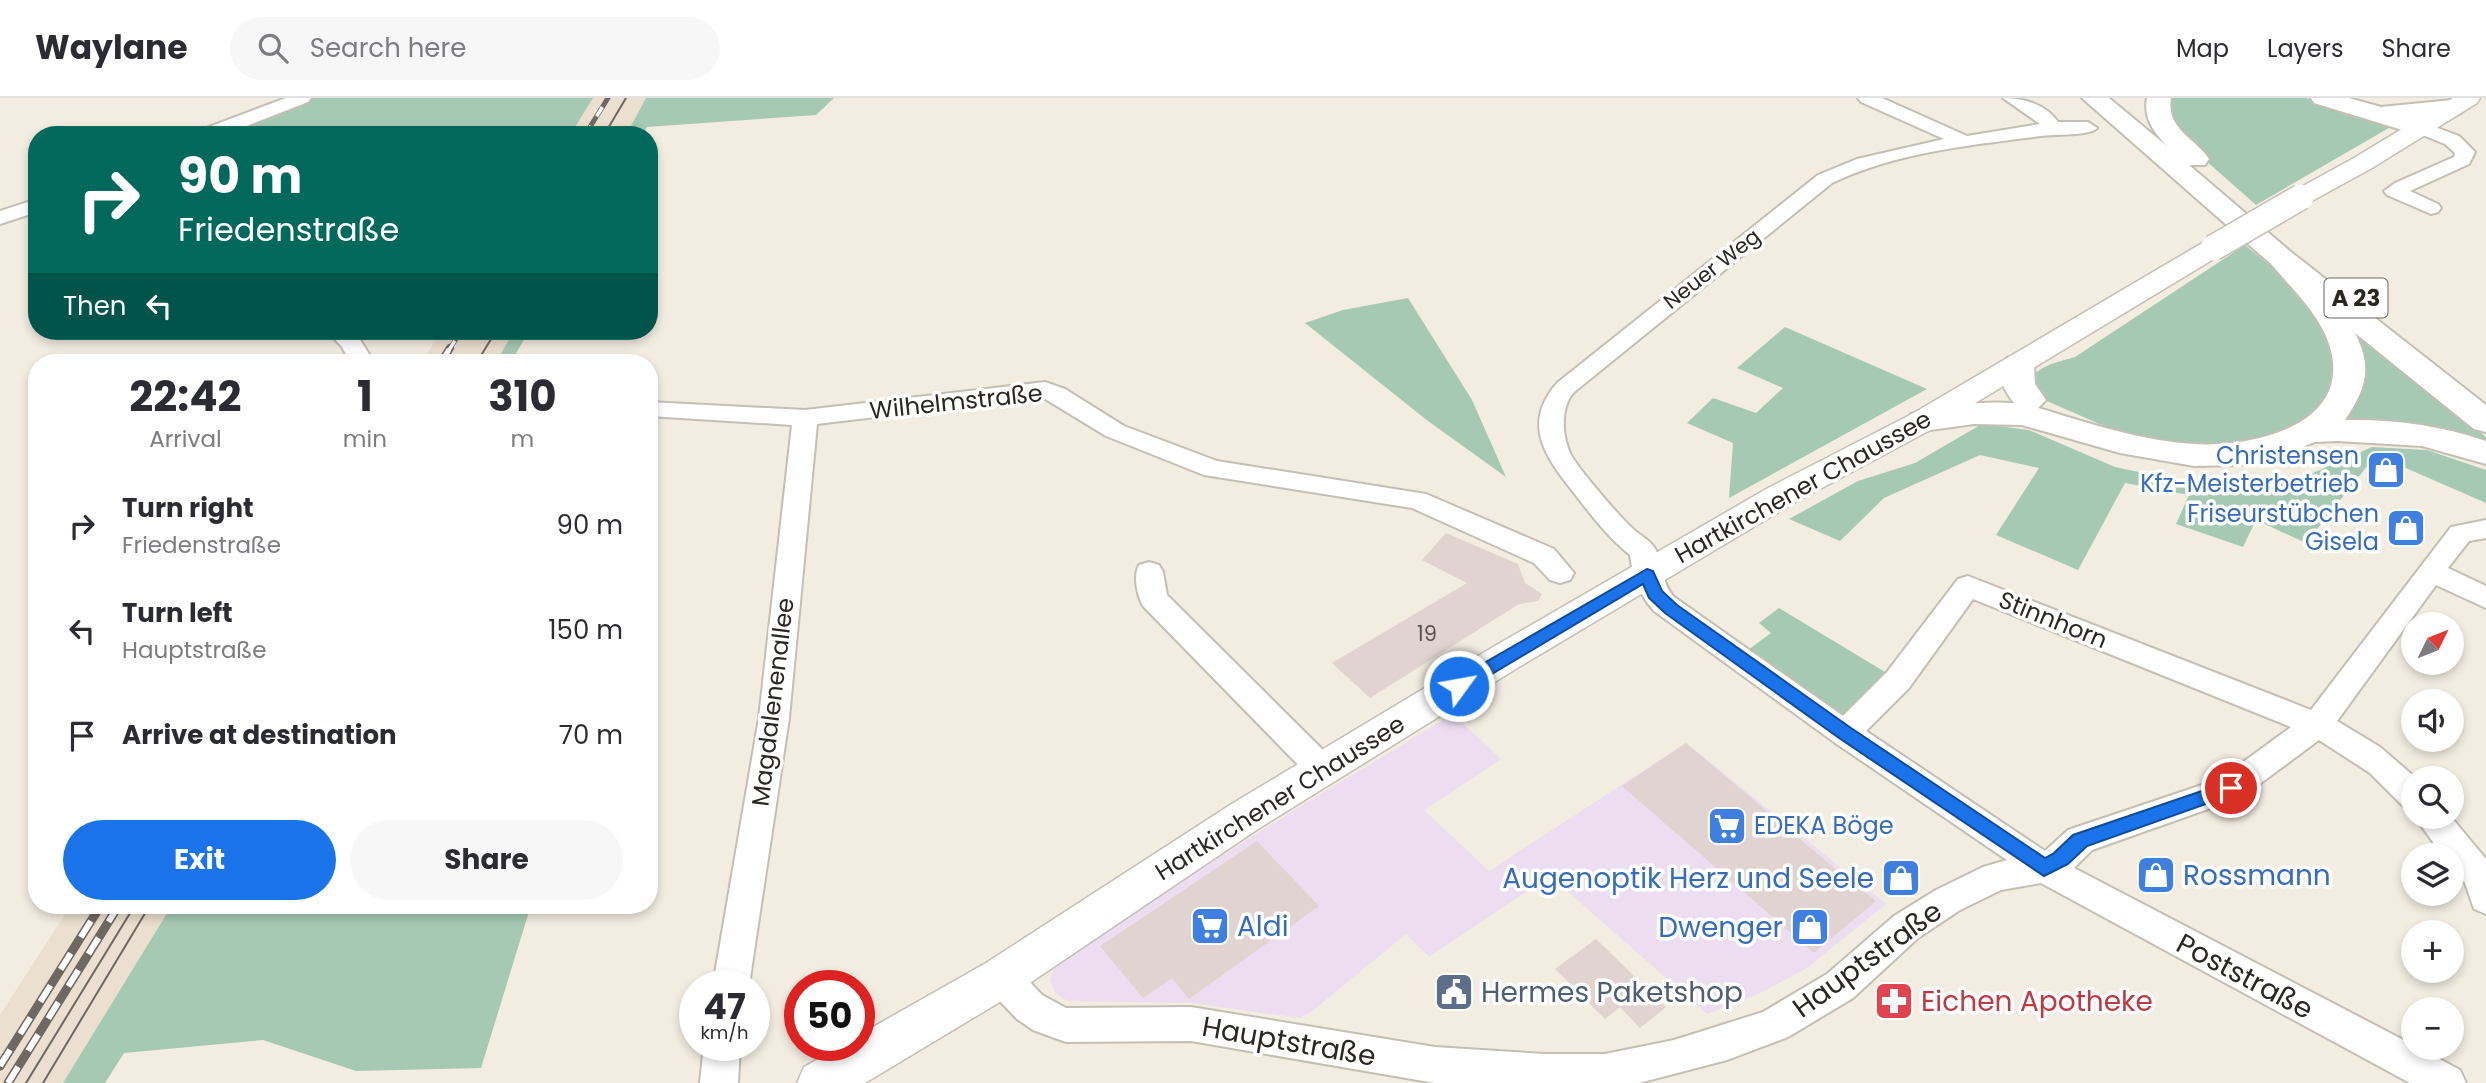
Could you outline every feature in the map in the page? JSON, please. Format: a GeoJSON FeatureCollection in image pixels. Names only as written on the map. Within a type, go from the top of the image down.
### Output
{"type":"FeatureCollection","features":[{"type":"Feature","properties":{"kind":"highway","name":"A 23"},"geometry":{"type":"LineString","coordinates":[[2094,98],[2281,258],[2486,422]]}},
{"type":"Feature","properties":{"kind":"highway","name":"A 23"},"geometry":{"type":"LineString","coordinates":[[2113,98],[2228,195],[2486,400]]}},
{"type":"Feature","properties":{"kind":"highway"},"geometry":{"type":"LineString","coordinates":[[2159,98],[2156,109],[2161,123],[2228,195]]}},
{"type":"Feature","properties":{"kind":"highway"},"geometry":{"type":"LineString","coordinates":[[2323,98],[2422,128]]}},
{"type":"Feature","properties":{"kind":"highway"},"geometry":{"type":"LineString","coordinates":[[2370,111],[2408,113],[2461,103]]}},
{"type":"Feature","properties":{"kind":"highway"},"geometry":{"type":"LineString","coordinates":[[2281,258],[2332,319],[2346,349],[2351,376],[2346,396],[2314,431]]}},
{"type":"Feature","properties":{"kind":"highway"},"geometry":{"type":"LineString","coordinates":[[2018,365],[2015,377],[2027,408]]}},
{"type":"Feature","properties":{"kind":"highway"},"geometry":{"type":"LineString","coordinates":[[1983,386],[2009,407],[2027,408],[2109,437],[2165,451],[2216,456],[2258,451],[2314,431],[2375,428],[2409,432],[2486,453]]}},
{"type":"Feature","properties":{"kind":"highway"},"geometry":{"type":"LineString","coordinates":[[1923,421],[2027,408]]}},
{"type":"Feature","properties":{"kind":"main road","name":"Hartkirchener Chaussee"},"geometry":{"type":"LineString","coordinates":[[821,1083],[1002,977],[1244,817],[1501,660],[1780,496],[1923,421],[2461,103]]}},
{"type":"Feature","properties":{"kind":"street"},"geometry":{"type":"LineString","coordinates":[[229,126],[302,98]]}},
{"type":"Feature","properties":{"kind":"street"},"geometry":{"type":"LineString","coordinates":[[1867,98],[1965,142]]}},
{"type":"Feature","properties":{"kind":"street"},"geometry":{"type":"LineString","coordinates":[[2012,98],[2047,120],[2052,129]]}},
{"type":"Feature","properties":{"kind":"street","name":"Neuer Weg"},"geometry":{"type":"LineString","coordinates":[[1647,575],[1643,551],[1619,531],[1559,457],[1552,430],[1554,401],[1574,379],[1828,177],[1857,165],[1965,142],[2052,129],[2088,128]]}},
{"type":"Feature","properties":{"kind":"street"},"geometry":{"type":"LineString","coordinates":[[2422,128],[2452,140],[2465,152],[2462,160],[2446,169],[2424,175],[2393,191],[2431,208]]}},
{"type":"Feature","properties":{"kind":"street"},"geometry":{"type":"LineString","coordinates":[[0,203],[28,203]]}},
{"type":"Feature","properties":{"kind":"street"},"geometry":{"type":"LineString","coordinates":[[0,218],[28,207]]}},
{"type":"Feature","properties":{"kind":"street","name":"Wilhelmstraße"},"geometry":{"type":"LineString","coordinates":[[658,410],[805,418],[1045,389],[1115,431],[1213,469],[1417,500],[1544,556],[1560,573]]}},
{"type":"Feature","properties":{"kind":"street","name":"Magdalenenallee"},"geometry":{"type":"LineString","coordinates":[[733,970],[774,718],[805,418]]}},
{"type":"Feature","properties":{"kind":"street","name":"Hauptstraße"},"geometry":{"type":"LineString","coordinates":[[1002,977],[1026,1005],[1052,1022],[1066,1025],[1191,1024],[1435,1065],[1606,1077],[1727,1043],[1775,1025],[1840,986],[1906,927],[1948,900],[1995,877],[2044,868],[2061,859],[2080,840],[2231,788],[2317,726],[2460,533],[2486,529]]}},
{"type":"Feature","properties":{"kind":"street"},"geometry":{"type":"LineString","coordinates":[[1149,572],[1153,599],[1322,769]]}},
{"type":"Feature","properties":{"kind":"street"},"geometry":{"type":"LineString","coordinates":[[2431,572],[2486,598]]}},
{"type":"Feature","properties":{"kind":"street","name":"Poststraße"},"geometry":{"type":"LineString","coordinates":[[1647,575],[1655,594],[1664,604],[1845,733],[2044,868],[2447,1083]]}},
{"type":"Feature","properties":{"kind":"street","name":"Stinnhorn"},"geometry":{"type":"LineString","coordinates":[[1845,733],[1898,680],[1968,586],[2317,726]]}},
{"type":"Feature","properties":{"kind":"street"},"geometry":{"type":"LineString","coordinates":[[2317,726],[2356,744],[2401,782]]}},
{"type":"Feature","properties":{"kind":"street"},"geometry":{"type":"LineString","coordinates":[[2441,829],[2481,877],[2486,899]]}},
{"type":"Feature","properties":{"kind":"street"},"geometry":{"type":"LineString","coordinates":[[719,1083],[721,1061]]}},
{"type":"Feature","properties":{"kind":"shaded area"},"geometry":{"type":"Polygon","coordinates":[[[593,98],[646,98],[631,126],[576,126],[593,98]]]}},
{"type":"Feature","properties":{"kind":"shaded area"},"geometry":{"type":"Polygon","coordinates":[[[436,340],[509,340],[501,354],[426,354],[436,340]]]}},
{"type":"Feature","properties":{"kind":"shaded area"},"geometry":{"type":"Polygon","coordinates":[[[1453,714],[1501,759],[1424,810],[1489,871],[1686,743],[1886,904],[1807,968],[1758,994],[1707,1014],[1550,876],[1429,957],[1406,934],[1311,1012],[1300,1018],[1191,1003],[1068,1001],[1055,993],[1050,980],[1055,966],[1103,931],[1453,714]]]}},
{"type":"Feature","properties":{"kind":"shaded area"},"geometry":{"type":"Polygon","coordinates":[[[65,914],[166,914],[63,1083],[0,1083],[0,1015],[65,914]]]}},
{"type":"Feature","properties":{"kind":"green space"},"geometry":{"type":"Polygon","coordinates":[[[308,98],[593,98],[576,126],[236,126],[308,98]]]}},
{"type":"Feature","properties":{"kind":"green space"},"geometry":{"type":"Polygon","coordinates":[[[646,98],[834,98],[816,115],[631,126],[646,98]]]}},
{"type":"Feature","properties":{"kind":"green space"},"geometry":{"type":"Polygon","coordinates":[[[2168,98],[2306,98],[2394,125],[2256,205],[2196,152],[2166,116],[2168,98]]]}},
{"type":"Feature","properties":{"kind":"green space"},"geometry":{"type":"Polygon","coordinates":[[[2245,245],[2292,283],[2332,332],[2338,382],[2306,421],[2245,446],[2204,448],[2127,436],[2040,398],[2030,380],[2039,371],[2075,357],[2245,245]]]}},
{"type":"Feature","properties":{"kind":"green space"},"geometry":{"type":"Polygon","coordinates":[[[1408,298],[1472,400],[1506,477],[1428,421],[1305,323],[1343,310],[1408,298]]]}},
{"type":"Feature","properties":{"kind":"green space"},"geometry":{"type":"Polygon","coordinates":[[[1785,327],[1927,389],[1729,498],[1733,443],[1687,423],[1713,398],[1756,413],[1783,388],[1737,368],[1785,327]]]}},
{"type":"Feature","properties":{"kind":"green space"},"geometry":{"type":"Polygon","coordinates":[[[2352,328],[2486,437],[2486,449],[2340,424],[2352,328]]]}},
{"type":"Feature","properties":{"kind":"green space"},"geometry":{"type":"Polygon","coordinates":[[[509,340],[524,340],[516,354],[501,354],[509,340]]]}},
{"type":"Feature","properties":{"kind":"green space"},"geometry":{"type":"Polygon","coordinates":[[[1982,424],[2029,430],[2115,467],[2186,482],[2244,487],[2297,480],[2372,447],[2427,450],[2486,470],[2486,503],[2376,455],[2306,543],[2256,520],[2243,547],[2176,524],[2189,495],[2125,483],[2078,570],[1996,535],[2039,468],[1980,455],[1884,498],[1840,541],[1789,519],[1858,481],[1915,463],[1982,424]]]}},
{"type":"Feature","properties":{"kind":"green space"},"geometry":{"type":"Polygon","coordinates":[[[1779,608],[1885,672],[1845,717],[1748,650],[1771,633],[1759,623],[1779,608]]]}},
{"type":"Feature","properties":{"kind":"green space"},"geometry":{"type":"Polygon","coordinates":[[[166,914],[528,914],[481,1068],[356,1071],[263,1040],[124,1053],[105,1083],[63,1083],[166,914]]]}},
{"type":"Feature","properties":{"kind":"building"},"geometry":{"type":"Polygon","coordinates":[[[1446,533],[1518,564],[1525,583],[1542,594],[1538,601],[1519,604],[1370,698],[1332,663],[1467,583],[1422,560],[1446,533]]]}},
{"type":"Feature","properties":{"kind":"building","name":"EDEKA Böge"},"geometry":{"type":"Polygon","coordinates":[[[1686,743],[1876,901],[1814,953],[1622,786],[1686,743]]]}},
{"type":"Feature","properties":{"kind":"building","name":"Aldi"},"geometry":{"type":"Polygon","coordinates":[[[1257,841],[1319,906],[1189,999],[1172,978],[1143,998],[1100,946],[1257,841]]]}},
{"type":"Feature","properties":{"kind":"building"},"geometry":{"type":"Polygon","coordinates":[[[1596,939],[1666,1007],[1640,1028],[1620,1007],[1605,1019],[1555,969],[1596,939]]]}},
{"type":"Feature","properties":{"kind":"tram line"},"geometry":{"type":"LineString","coordinates":[[609,126],[626,98]]}},
{"type":"Feature","properties":{"kind":"tram line"},"geometry":{"type":"LineString","coordinates":[[482,354],[490,340]]}},
{"type":"Feature","properties":{"kind":"tram line"},"geometry":{"type":"LineString","coordinates":[[26,1083],[129,914]]}},
{"type":"Feature","properties":{"kind":"tram line"},"geometry":{"type":"LineString","coordinates":[[43,1083],[145,914]]}},
{"type":"Feature","properties":{"kind":"railway"},"geometry":{"type":"LineString","coordinates":[[591,126],[608,98]]}},
{"type":"Feature","properties":{"kind":"railway"},"geometry":{"type":"LineString","coordinates":[[449,350],[455,340]]}},
{"type":"Feature","properties":{"kind":"railway"},"geometry":{"type":"LineString","coordinates":[[446,354],[450,348]]}},
{"type":"Feature","properties":{"kind":"railway"},"geometry":{"type":"LineString","coordinates":[[0,1066],[95,914]]}},
{"type":"Feature","properties":{"kind":"railway"},"geometry":{"type":"LineString","coordinates":[[8,1083],[113,914]]}},
{"type":"Feature","properties":{"kind":"place","name":"Christensen Kfz-Meisterbetrieb"},"geometry":{"type":"Point","coordinates":[2386,470]}},
{"type":"Feature","properties":{"kind":"place","name":"Friseurstübchen Gisela"},"geometry":{"type":"Point","coordinates":[2406,528]}},
{"type":"Feature","properties":{"kind":"place","name":"EDEKA Böge"},"geometry":{"type":"Point","coordinates":[1727,826]}},
{"type":"Feature","properties":{"kind":"place","name":"Rossmann"},"geometry":{"type":"Point","coordinates":[2156,875]}},
{"type":"Feature","properties":{"kind":"place","name":"Augenoptik Herz und Seele"},"geometry":{"type":"Point","coordinates":[1901,878]}},
{"type":"Feature","properties":{"kind":"place","name":"Aldi"},"geometry":{"type":"Point","coordinates":[1210,926]}},
{"type":"Feature","properties":{"kind":"place","name":"Dwenger"},"geometry":{"type":"Point","coordinates":[1810,927]}},
{"type":"Feature","properties":{"kind":"place","name":"Hermes Paketshop"},"geometry":{"type":"Point","coordinates":[1454,992]}},
{"type":"Feature","properties":{"kind":"place","name":"Eichen Apotheke"},"geometry":{"type":"Point","coordinates":[1894,1001]}},
{"type":"Feature","properties":{"kind":"route"},"geometry":{"type":"LineString","coordinates":[[1459,686],[1647,575],[1655,594],[1664,604],[1845,733],[2044,868],[2061,859],[2080,840],[2231,788]]}}]}
